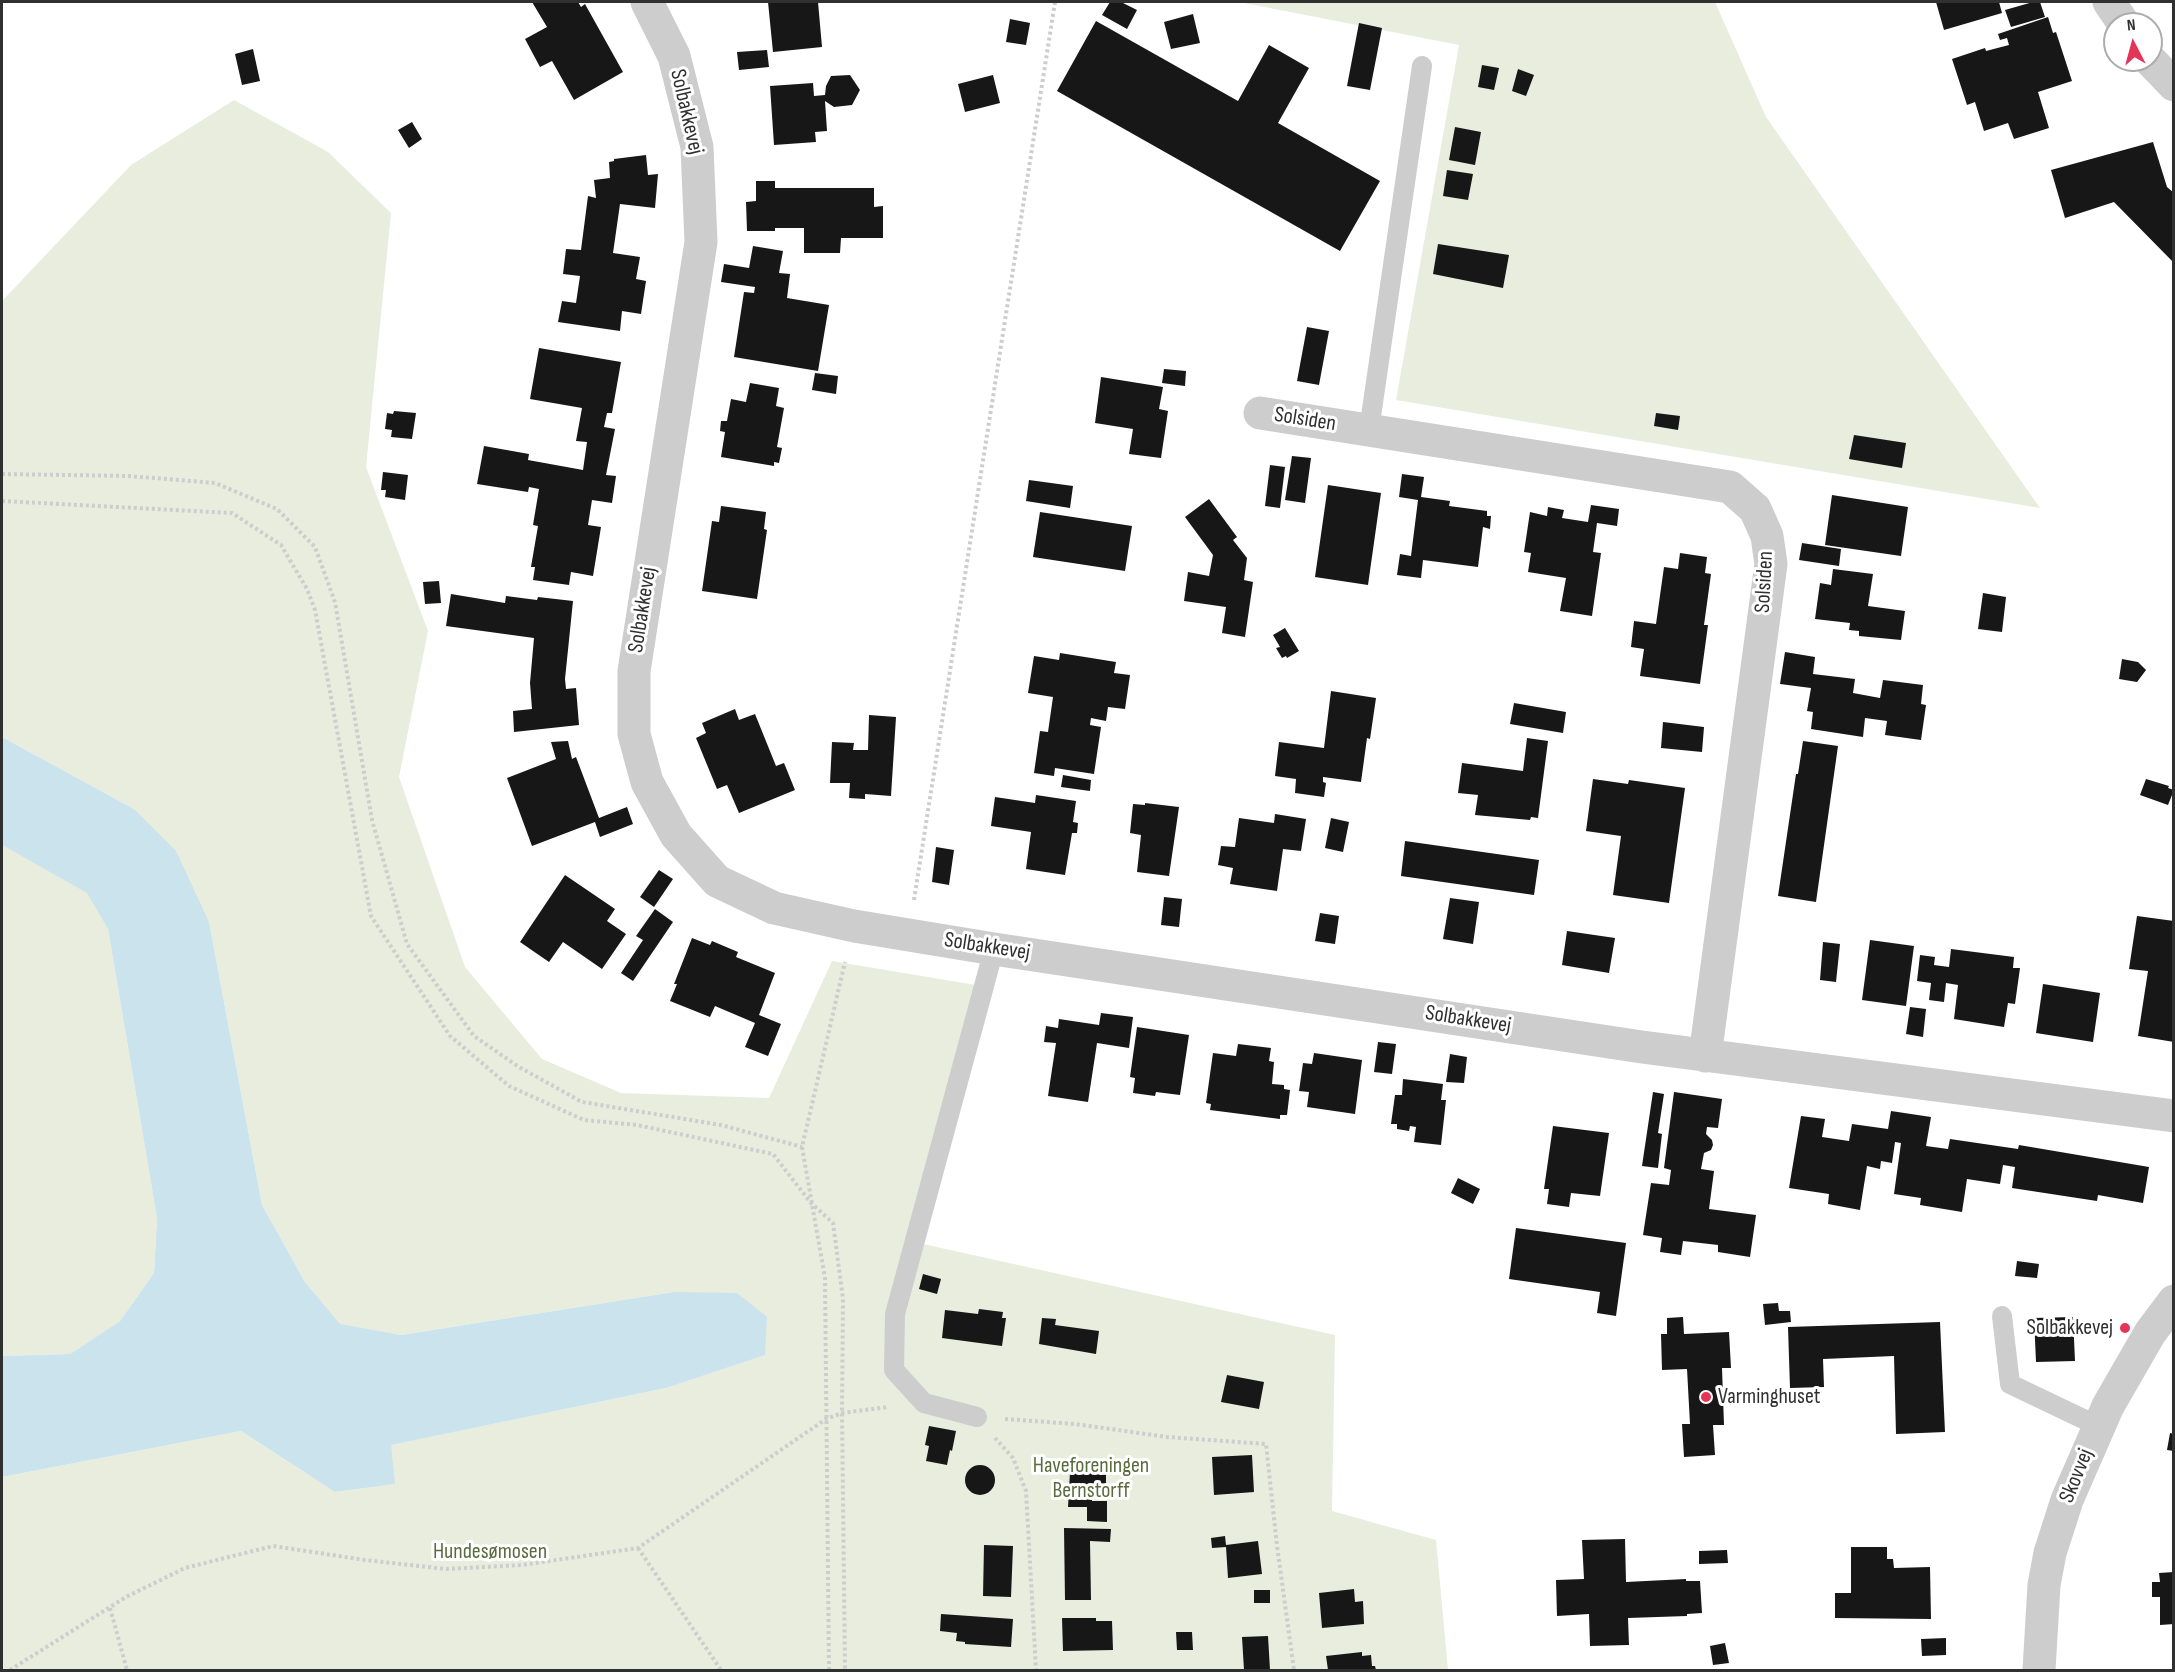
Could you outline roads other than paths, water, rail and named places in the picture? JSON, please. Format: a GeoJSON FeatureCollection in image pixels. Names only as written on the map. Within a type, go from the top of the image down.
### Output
{"type":"FeatureCollection","features":[{"type":"Feature","properties":{"kind":"street","name":"Solbakkevej"},"geometry":{"type":"LineString","coordinates":[[647,2],[674,57],[698,147],[701,242],[634,671],[634,734],[646,782],[676,835],[717,880],[774,908],[854,926],[994,949],[1705,1056],[2174,1116]]}},
{"type":"Feature","properties":{"kind":"street"},"geometry":{"type":"LineString","coordinates":[[2162,72],[2174,85]]}},
{"type":"Feature","properties":{"kind":"street","name":"Solsiden"},"geometry":{"type":"LineString","coordinates":[[1260,413],[1730,487],[1755,509],[1767,536],[1771,564],[1705,1056]]}},
{"type":"Feature","properties":{"kind":"street","name":"Skovvej"},"geometry":{"type":"LineString","coordinates":[[2039,1671],[2044,1585],[2050,1553],[2067,1500],[2098,1425],[2151,1334],[2174,1301]]}},
{"type":"Feature","properties":{"kind":"lane"},"geometry":{"type":"LineString","coordinates":[[1369,430],[1422,66]]}},
{"type":"Feature","properties":{"kind":"lane"},"geometry":{"type":"LineString","coordinates":[[977,1417],[924,1403],[894,1370],[895,1314],[994,949]]}},
{"type":"Feature","properties":{"kind":"lane"},"geometry":{"type":"LineString","coordinates":[[2002,1316],[2010,1384],[2098,1425]]}},
{"type":"Feature","properties":{"kind":"water"},"geometry":{"type":"Polygon","coordinates":[[[2,737],[134,809],[176,851],[209,922],[262,1205],[305,1282],[340,1324],[401,1335],[674,1292],[737,1293],[767,1317],[765,1355],[666,1388],[391,1445],[395,1484],[335,1492],[241,1431],[2,1477],[2,1356],[70,1354],[120,1321],[154,1273],[157,1218],[108,929],[87,893],[2,845],[2,737]]]}},
{"type":"Feature","properties":{"kind":"place","name":"Solbakkevej"},"geometry":{"type":"Point","coordinates":[2125,1328]}},
{"type":"Feature","properties":{"kind":"place","name":"Varminghuset"},"geometry":{"type":"Point","coordinates":[1706,1397]}},
{"type":"Feature","properties":{"kind":"park label","name":"Haveforeningen Bernstorff"},"geometry":{"type":"Point","coordinates":[1091,1478]}},
{"type":"Feature","properties":{"kind":"park label","name":"Hundesømosen"},"geometry":{"type":"Point","coordinates":[490,1552]}}]}
